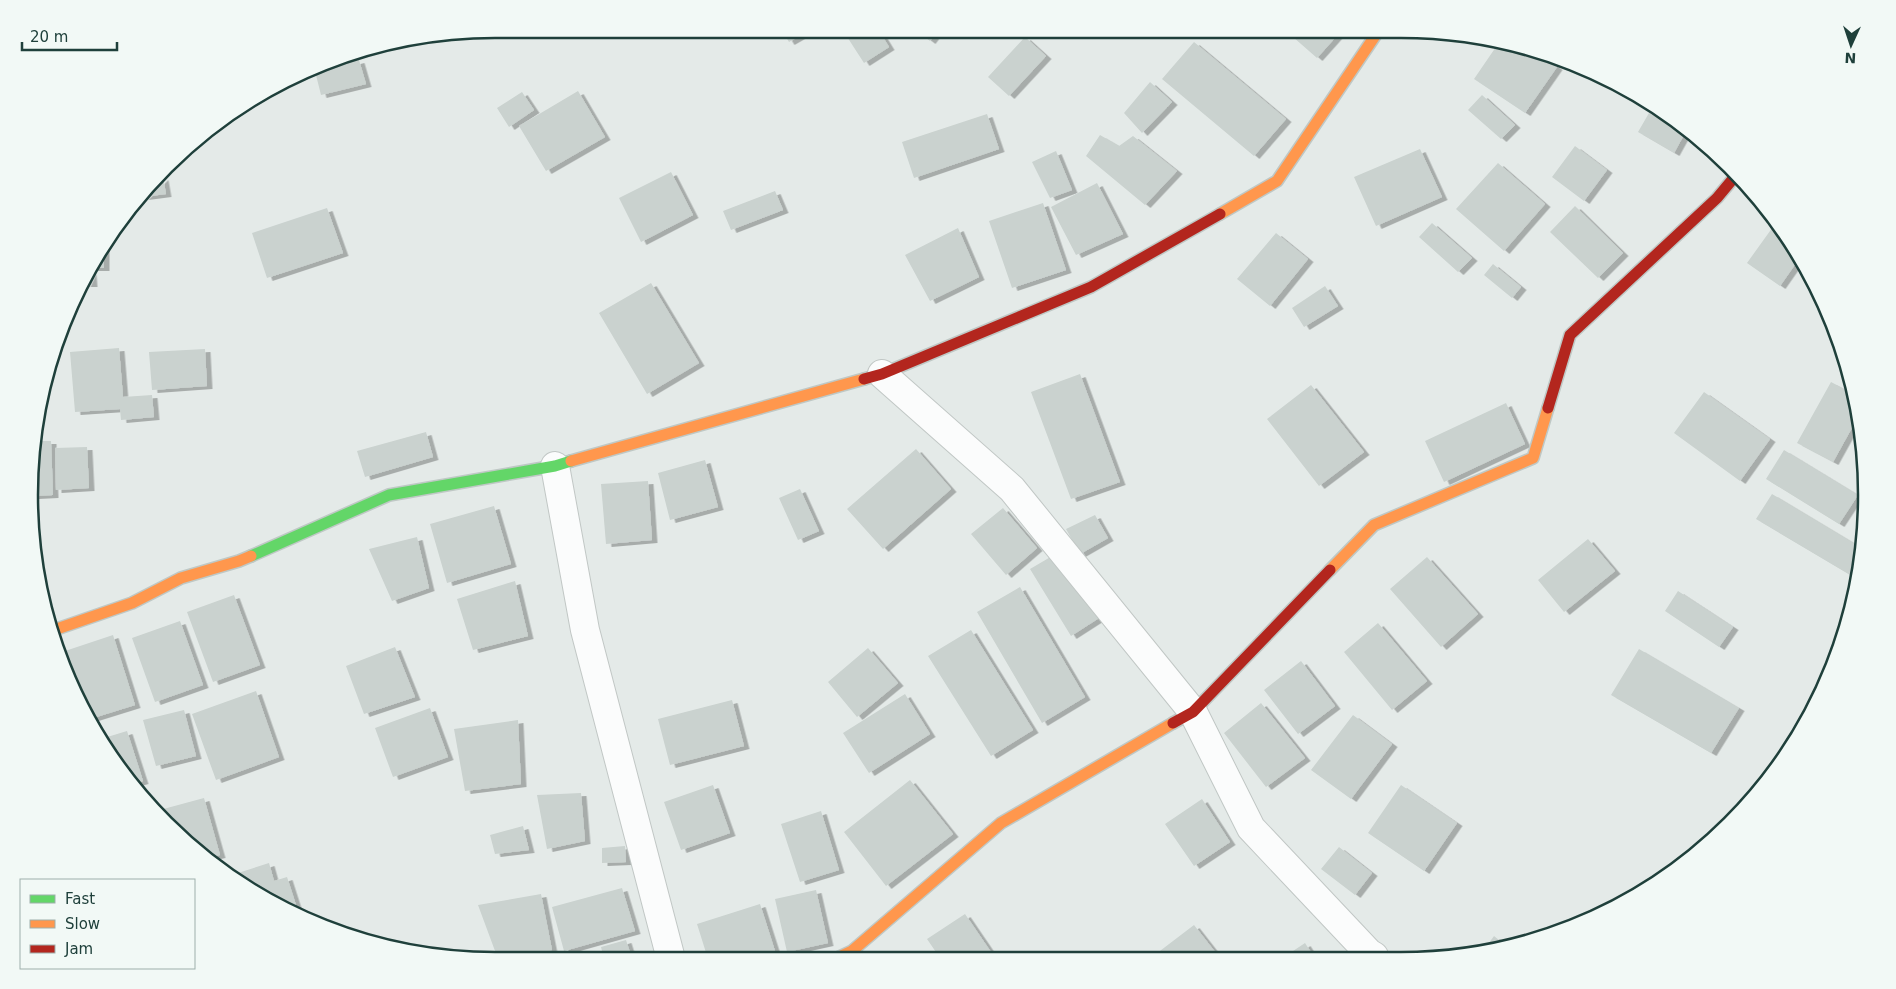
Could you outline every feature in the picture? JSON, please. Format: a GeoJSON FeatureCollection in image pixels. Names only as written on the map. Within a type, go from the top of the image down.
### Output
{"type":"FeatureCollection","features":[{"type":"Feature","properties":{"kind":"street"},"geometry":{"type":"LineString","coordinates":[[58,629],[132,603],[181,578],[239,561],[389,495],[554,466],[882,374],[1091,287],[1277,181],[1374,38]]}},
{"type":"Feature","properties":{"kind":"street"},"geometry":{"type":"LineString","coordinates":[[850,952],[1002,824],[1193,712],[1374,526],[1532,458],[1570,336],[1717,198],[1733,180]]}},
{"type":"Feature","properties":{"kind":"street"},"geometry":{"type":"LineString","coordinates":[[882,374],[1012,489],[1193,712],[1251,828],[1366,952]]}},
{"type":"Feature","properties":{"kind":"street"},"geometry":{"type":"LineString","coordinates":[[554,466],[585,630],[669,952]]}},
{"type":"Feature","properties":{"kind":"building"},"geometry":{"type":"Polygon","coordinates":[[[787,38],[796,38],[789,42],[787,38]]]}},
{"type":"Feature","properties":{"kind":"building"},"geometry":{"type":"Polygon","coordinates":[[[848,38],[884,38],[889,47],[864,63],[848,38]]]}},
{"type":"Feature","properties":{"kind":"building"},"geometry":{"type":"Polygon","coordinates":[[[1024,38],[1046,56],[1009,96],[988,77],[1024,38]]]}},
{"type":"Feature","properties":{"kind":"building"},"geometry":{"type":"Polygon","coordinates":[[[1294,38],[1335,38],[1317,58],[1294,38]]]}},
{"type":"Feature","properties":{"kind":"building"},"geometry":{"type":"Polygon","coordinates":[[[1194,42],[1286,119],[1254,156],[1162,79],[1194,42]]]}},
{"type":"Feature","properties":{"kind":"building"},"geometry":{"type":"Polygon","coordinates":[[[1496,47],[1548,62],[1557,67],[1525,113],[1474,79],[1496,47]]]}},
{"type":"Feature","properties":{"kind":"building"},"geometry":{"type":"Polygon","coordinates":[[[359,60],[366,84],[321,95],[316,74],[359,60]]]}},
{"type":"Feature","properties":{"kind":"building"},"geometry":{"type":"Polygon","coordinates":[[[1150,82],[1172,102],[1142,133],[1124,113],[1150,82]]]}},
{"type":"Feature","properties":{"kind":"building"},"geometry":{"type":"Polygon","coordinates":[[[578,91],[605,137],[546,171],[519,126],[578,91]]]}},
{"type":"Feature","properties":{"kind":"building"},"geometry":{"type":"Polygon","coordinates":[[[522,92],[534,110],[509,127],[497,108],[522,92]]]}},
{"type":"Feature","properties":{"kind":"building"},"geometry":{"type":"Polygon","coordinates":[[[1482,95],[1515,125],[1501,139],[1468,110],[1482,95]]]}},
{"type":"Feature","properties":{"kind":"building"},"geometry":{"type":"Polygon","coordinates":[[[1649,113],[1684,135],[1674,153],[1638,132],[1649,113]]]}},
{"type":"Feature","properties":{"kind":"building"},"geometry":{"type":"Polygon","coordinates":[[[987,114],[999,149],[914,178],[902,142],[987,114]]]}},
{"type":"Feature","properties":{"kind":"building"},"geometry":{"type":"Polygon","coordinates":[[[1100,135],[1119,146],[1133,136],[1177,171],[1145,205],[1086,156],[1100,135]]]}},
{"type":"Feature","properties":{"kind":"building"},"geometry":{"type":"Polygon","coordinates":[[[1575,146],[1607,170],[1584,201],[1552,177],[1575,146]]]}},
{"type":"Feature","properties":{"kind":"building"},"geometry":{"type":"Polygon","coordinates":[[[1420,149],[1442,197],[1376,226],[1354,177],[1420,149]]]}},
{"type":"Feature","properties":{"kind":"building"},"geometry":{"type":"Polygon","coordinates":[[[1056,151],[1072,190],[1050,198],[1032,162],[1056,151]]]}},
{"type":"Feature","properties":{"kind":"building"},"geometry":{"type":"Polygon","coordinates":[[[1498,163],[1545,204],[1504,251],[1456,209],[1498,163]]]}},
{"type":"Feature","properties":{"kind":"building"},"geometry":{"type":"Polygon","coordinates":[[[671,172],[693,215],[641,242],[619,198],[671,172]]]}},
{"type":"Feature","properties":{"kind":"building"},"geometry":{"type":"Polygon","coordinates":[[[163,179],[166,194],[148,196],[163,179]]]}},
{"type":"Feature","properties":{"kind":"building"},"geometry":{"type":"Polygon","coordinates":[[[1097,183],[1123,234],[1076,255],[1051,207],[1097,183]]]}},
{"type":"Feature","properties":{"kind":"building"},"geometry":{"type":"Polygon","coordinates":[[[775,191],[783,210],[731,230],[723,211],[775,191]]]}},
{"type":"Feature","properties":{"kind":"building"},"geometry":{"type":"Polygon","coordinates":[[[1043,203],[1066,270],[1012,288],[989,221],[1043,203]]]}},
{"type":"Feature","properties":{"kind":"building"},"geometry":{"type":"Polygon","coordinates":[[[1575,206],[1623,253],[1598,278],[1550,232],[1575,206]]]}},
{"type":"Feature","properties":{"kind":"building"},"geometry":{"type":"Polygon","coordinates":[[[327,208],[343,253],[267,278],[252,233],[327,208]]]}},
{"type":"Feature","properties":{"kind":"building"},"geometry":{"type":"Polygon","coordinates":[[[1432,223],[1472,258],[1458,272],[1419,237],[1432,223]]]}},
{"type":"Feature","properties":{"kind":"building"},"geometry":{"type":"Polygon","coordinates":[[[958,228],[979,277],[930,301],[905,255],[958,228]]]}},
{"type":"Feature","properties":{"kind":"building"},"geometry":{"type":"Polygon","coordinates":[[[1772,228],[1796,264],[1780,286],[1747,263],[1772,228]]]}},
{"type":"Feature","properties":{"kind":"building"},"geometry":{"type":"Polygon","coordinates":[[[1276,233],[1308,259],[1270,306],[1237,279],[1276,233]]]}},
{"type":"Feature","properties":{"kind":"building"},"geometry":{"type":"Polygon","coordinates":[[[104,258],[104,268],[98,268],[104,258]]]}},
{"type":"Feature","properties":{"kind":"building"},"geometry":{"type":"Polygon","coordinates":[[[1493,264],[1521,287],[1512,298],[1484,275],[1493,264]]]}},
{"type":"Feature","properties":{"kind":"building"},"geometry":{"type":"Polygon","coordinates":[[[651,283],[699,363],[647,394],[599,313],[651,283]]]}},
{"type":"Feature","properties":{"kind":"building"},"geometry":{"type":"Polygon","coordinates":[[[1325,286],[1338,306],[1304,327],[1292,308],[1325,286]]]}},
{"type":"Feature","properties":{"kind":"building"},"geometry":{"type":"Polygon","coordinates":[[[119,348],[123,397],[152,395],[154,417],[121,420],[120,409],[75,412],[70,352],[119,348]]]}},
{"type":"Feature","properties":{"kind":"building"},"geometry":{"type":"Polygon","coordinates":[[[205,349],[207,386],[152,390],[149,352],[205,349]]]}},
{"type":"Feature","properties":{"kind":"building"},"geometry":{"type":"Polygon","coordinates":[[[1080,374],[1120,482],[1071,499],[1031,392],[1080,374]]]}},
{"type":"Feature","properties":{"kind":"building"},"geometry":{"type":"Polygon","coordinates":[[[1831,382],[1846,390],[1853,425],[1833,462],[1797,443],[1831,382]]]}},
{"type":"Feature","properties":{"kind":"building"},"geometry":{"type":"Polygon","coordinates":[[[1311,385],[1364,452],[1319,486],[1267,419],[1311,385]]]}},
{"type":"Feature","properties":{"kind":"building"},"geometry":{"type":"Polygon","coordinates":[[[1704,392],[1770,439],[1740,481],[1674,433],[1704,392]]]}},
{"type":"Feature","properties":{"kind":"building"},"geometry":{"type":"Polygon","coordinates":[[[1506,403],[1525,444],[1444,482],[1425,441],[1506,403]]]}},
{"type":"Feature","properties":{"kind":"building"},"geometry":{"type":"Polygon","coordinates":[[[426,432],[433,457],[365,477],[357,451],[426,432]]]}},
{"type":"Feature","properties":{"kind":"building"},"geometry":{"type":"Polygon","coordinates":[[[40,441],[51,441],[53,495],[38,496],[40,441]]]}},
{"type":"Feature","properties":{"kind":"building"},"geometry":{"type":"Polygon","coordinates":[[[87,447],[89,488],[56,490],[55,448],[87,447]]]}},
{"type":"Feature","properties":{"kind":"building"},"geometry":{"type":"Polygon","coordinates":[[[916,449],[951,489],[883,549],[847,509],[916,449]]]}},
{"type":"Feature","properties":{"kind":"building"},"geometry":{"type":"Polygon","coordinates":[[[1784,450],[1858,495],[1839,524],[1766,479],[1784,450]]]}},
{"type":"Feature","properties":{"kind":"building"},"geometry":{"type":"Polygon","coordinates":[[[705,460],[718,507],[670,520],[658,473],[705,460]]]}},
{"type":"Feature","properties":{"kind":"building"},"geometry":{"type":"Polygon","coordinates":[[[648,481],[652,540],[606,544],[601,484],[648,481]]]}},
{"type":"Feature","properties":{"kind":"building"},"geometry":{"type":"Polygon","coordinates":[[[800,489],[819,531],[798,540],[779,498],[800,489]]]}},
{"type":"Feature","properties":{"kind":"building"},"geometry":{"type":"Polygon","coordinates":[[[1772,494],[1856,544],[1851,576],[1756,519],[1772,494]]]}},
{"type":"Feature","properties":{"kind":"building"},"geometry":{"type":"Polygon","coordinates":[[[494,506],[511,564],[447,583],[430,524],[494,506]]]}},
{"type":"Feature","properties":{"kind":"building"},"geometry":{"type":"Polygon","coordinates":[[[1003,508],[1037,548],[1006,575],[971,534],[1003,508]]]}},
{"type":"Feature","properties":{"kind":"building"},"geometry":{"type":"Polygon","coordinates":[[[1095,515],[1108,538],[1080,554],[1066,529],[1095,515]]]}},
{"type":"Feature","properties":{"kind":"building"},"geometry":{"type":"Polygon","coordinates":[[[417,537],[429,588],[392,601],[369,549],[417,537]]]}},
{"type":"Feature","properties":{"kind":"building"},"geometry":{"type":"Polygon","coordinates":[[[1588,539],[1615,571],[1564,612],[1538,580],[1588,539]]]}},
{"type":"Feature","properties":{"kind":"building"},"geometry":{"type":"Polygon","coordinates":[[[1059,552],[1099,618],[1071,636],[1030,569],[1059,552]]]}},
{"type":"Feature","properties":{"kind":"building"},"geometry":{"type":"Polygon","coordinates":[[[1427,557],[1478,614],[1441,647],[1390,589],[1427,557]]]}},
{"type":"Feature","properties":{"kind":"building"},"geometry":{"type":"Polygon","coordinates":[[[515,581],[528,636],[473,650],[457,599],[515,581]]]}},
{"type":"Feature","properties":{"kind":"building"},"geometry":{"type":"Polygon","coordinates":[[[1020,587],[1085,697],[1042,723],[977,612],[1020,587]]]}},
{"type":"Feature","properties":{"kind":"building"},"geometry":{"type":"Polygon","coordinates":[[[1678,591],[1733,627],[1719,647],[1665,611],[1678,591]]]}},
{"type":"Feature","properties":{"kind":"building"},"geometry":{"type":"Polygon","coordinates":[[[234,595],[260,665],[213,682],[187,612],[234,595]]]}},
{"type":"Feature","properties":{"kind":"building"},"geometry":{"type":"Polygon","coordinates":[[[180,621],[203,685],[155,702],[132,638],[180,621]]]}},
{"type":"Feature","properties":{"kind":"building"},"geometry":{"type":"Polygon","coordinates":[[[1378,623],[1427,681],[1392,710],[1344,652],[1378,623]]]}},
{"type":"Feature","properties":{"kind":"building"},"geometry":{"type":"Polygon","coordinates":[[[971,630],[1033,730],[991,756],[928,656],[971,630]]]}},
{"type":"Feature","properties":{"kind":"building"},"geometry":{"type":"Polygon","coordinates":[[[113,635],[135,705],[96,717],[72,669],[66,651],[113,635]]]}},
{"type":"Feature","properties":{"kind":"building"},"geometry":{"type":"Polygon","coordinates":[[[395,647],[415,697],[364,714],[346,666],[395,647]]]}},
{"type":"Feature","properties":{"kind":"building"},"geometry":{"type":"Polygon","coordinates":[[[868,648],[898,683],[857,717],[828,682],[868,648]]]}},
{"type":"Feature","properties":{"kind":"building"},"geometry":{"type":"Polygon","coordinates":[[[1639,649],[1739,708],[1711,753],[1611,695],[1639,649]]]}},
{"type":"Feature","properties":{"kind":"building"},"geometry":{"type":"Polygon","coordinates":[[[1301,661],[1335,706],[1298,734],[1264,690],[1301,661]]]}},
{"type":"Feature","properties":{"kind":"building"},"geometry":{"type":"Polygon","coordinates":[[[256,691],[279,757],[216,780],[192,714],[256,691]]]}},
{"type":"Feature","properties":{"kind":"building"},"geometry":{"type":"Polygon","coordinates":[[[905,694],[930,734],[869,773],[843,733],[905,694]]]}},
{"type":"Feature","properties":{"kind":"building"},"geometry":{"type":"Polygon","coordinates":[[[732,700],[744,746],[670,765],[658,719],[732,700]]]}},
{"type":"Feature","properties":{"kind":"building"},"geometry":{"type":"Polygon","coordinates":[[[1261,703],[1305,758],[1266,787],[1224,733],[1261,703]]]}},
{"type":"Feature","properties":{"kind":"building"},"geometry":{"type":"Polygon","coordinates":[[[430,708],[448,757],[393,777],[375,728],[430,708]]]}},
{"type":"Feature","properties":{"kind":"building"},"geometry":{"type":"Polygon","coordinates":[[[184,710],[196,756],[156,766],[143,720],[184,710]]]}},
{"type":"Feature","properties":{"kind":"building"},"geometry":{"type":"Polygon","coordinates":[[[1353,715],[1392,744],[1351,799],[1311,770],[1353,715]]]}},
{"type":"Feature","properties":{"kind":"building"},"geometry":{"type":"Polygon","coordinates":[[[518,720],[521,784],[465,791],[454,729],[518,720]]]}},
{"type":"Feature","properties":{"kind":"building"},"geometry":{"type":"Polygon","coordinates":[[[127,731],[143,781],[139,782],[132,773],[108,737],[127,731]]]}},
{"type":"Feature","properties":{"kind":"building"},"geometry":{"type":"Polygon","coordinates":[[[910,780],[953,834],[886,886],[844,832],[910,780]]]}},
{"type":"Feature","properties":{"kind":"building"},"geometry":{"type":"Polygon","coordinates":[[[713,785],[730,833],[681,850],[664,802],[713,785]]]}},
{"type":"Feature","properties":{"kind":"building"},"geometry":{"type":"Polygon","coordinates":[[[1401,785],[1457,823],[1424,871],[1368,833],[1401,785]]]}},
{"type":"Feature","properties":{"kind":"building"},"geometry":{"type":"Polygon","coordinates":[[[581,793],[585,841],[547,849],[537,795],[581,793]]]}},
{"type":"Feature","properties":{"kind":"building"},"geometry":{"type":"Polygon","coordinates":[[[204,798],[220,855],[215,856],[163,809],[204,798]]]}},
{"type":"Feature","properties":{"kind":"building"},"geometry":{"type":"Polygon","coordinates":[[[1202,799],[1230,842],[1194,866],[1165,824],[1202,799]]]}},
{"type":"Feature","properties":{"kind":"building"},"geometry":{"type":"Polygon","coordinates":[[[821,811],[839,870],[800,882],[781,824],[821,811]]]}},
{"type":"Feature","properties":{"kind":"building"},"geometry":{"type":"Polygon","coordinates":[[[523,826],[529,850],[495,854],[490,835],[523,826]]]}},
{"type":"Feature","properties":{"kind":"building"},"geometry":{"type":"Polygon","coordinates":[[[625,846],[626,862],[602,863],[602,848],[625,846]]]}},
{"type":"Feature","properties":{"kind":"building"},"geometry":{"type":"Polygon","coordinates":[[[1339,847],[1372,873],[1355,895],[1321,869],[1339,847]]]}},
{"type":"Feature","properties":{"kind":"building"},"geometry":{"type":"Polygon","coordinates":[[[269,863],[274,881],[287,877],[296,905],[266,890],[239,873],[269,863]]]}},
{"type":"Feature","properties":{"kind":"building"},"geometry":{"type":"Polygon","coordinates":[[[622,888],[635,931],[564,951],[552,907],[622,888]]]}},
{"type":"Feature","properties":{"kind":"building"},"geometry":{"type":"Polygon","coordinates":[[[816,890],[828,943],[787,952],[775,899],[816,890]]]}},
{"type":"Feature","properties":{"kind":"building"},"geometry":{"type":"Polygon","coordinates":[[[541,894],[552,950],[543,952],[495,952],[478,905],[541,894]]]}},
{"type":"Feature","properties":{"kind":"building"},"geometry":{"type":"Polygon","coordinates":[[[760,904],[775,951],[706,952],[697,924],[760,904]]]}},
{"type":"Feature","properties":{"kind":"building"},"geometry":{"type":"Polygon","coordinates":[[[965,914],[991,952],[936,952],[927,939],[965,914]]]}},
{"type":"Feature","properties":{"kind":"building"},"geometry":{"type":"Polygon","coordinates":[[[1194,925],[1215,952],[1159,952],[1194,925]]]}},
{"type":"Feature","properties":{"kind":"building"},"geometry":{"type":"Polygon","coordinates":[[[1494,936],[1500,941],[1491,943],[1489,943],[1494,936]]]}},
{"type":"Feature","properties":{"kind":"building"},"geometry":{"type":"Polygon","coordinates":[[[626,940],[630,952],[602,952],[601,947],[626,940]]]}},
{"type":"Feature","properties":{"kind":"building"},"geometry":{"type":"Polygon","coordinates":[[[1305,943],[1311,952],[1292,952],[1305,943]]]}},
{"type":"Feature","properties":{"kind":"traffic: fast"},"geometry":{"type":"LineString","coordinates":[[251,556],[389,495],[555,466],[571,461]]}},
{"type":"Feature","properties":{"kind":"traffic: slow"},"geometry":{"type":"LineString","coordinates":[[1220,214],[1277,181],[1374,38]]}},
{"type":"Feature","properties":{"kind":"traffic: slow"},"geometry":{"type":"LineString","coordinates":[[571,461],[864,379]]}},
{"type":"Feature","properties":{"kind":"traffic: slow"},"geometry":{"type":"LineString","coordinates":[[1330,570],[1374,525],[1533,458],[1548,408]]}},
{"type":"Feature","properties":{"kind":"traffic: slow"},"geometry":{"type":"LineString","coordinates":[[58,629],[132,603],[181,578],[251,556]]}},
{"type":"Feature","properties":{"kind":"traffic: slow"},"geometry":{"type":"LineString","coordinates":[[850,952],[1001,823],[1173,723]]}},
{"type":"Feature","properties":{"kind":"traffic: jam"},"geometry":{"type":"LineString","coordinates":[[1548,408],[1570,335],[1717,198],[1733,179]]}},
{"type":"Feature","properties":{"kind":"traffic: jam"},"geometry":{"type":"LineString","coordinates":[[864,379],[882,374],[1091,287],[1220,214]]}},
{"type":"Feature","properties":{"kind":"traffic: jam"},"geometry":{"type":"LineString","coordinates":[[1173,723],[1193,712],[1330,570]]}}]}
